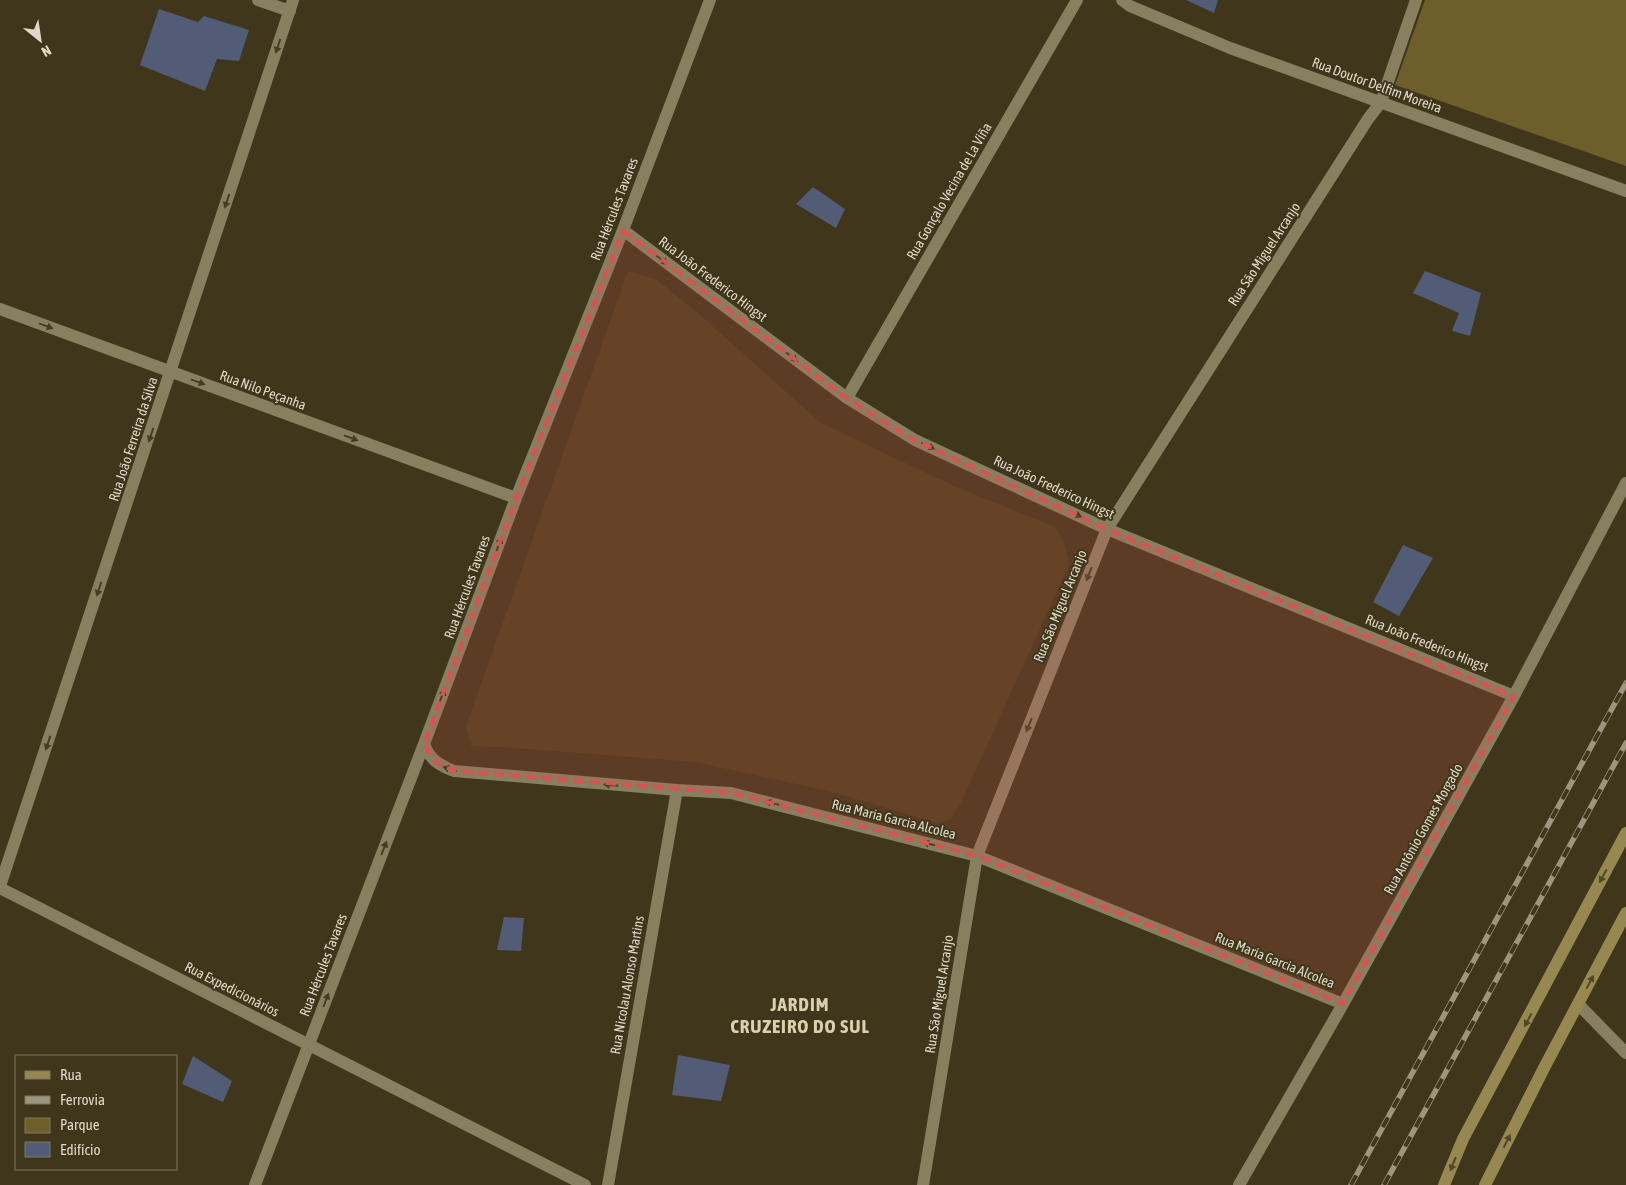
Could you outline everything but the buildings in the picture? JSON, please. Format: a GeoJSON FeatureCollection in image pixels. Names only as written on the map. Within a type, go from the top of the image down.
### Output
{"type":"FeatureCollection","features":[{"type":"Feature","properties":{"kind":"main road"},"geometry":{"type":"LineString","coordinates":[[1444,1185],[1463,1139],[1626,833]]}},
{"type":"Feature","properties":{"kind":"main road"},"geometry":{"type":"LineString","coordinates":[[1485,1185],[1626,913]]}},
{"type":"Feature","properties":{"kind":"street"},"geometry":{"type":"LineString","coordinates":[[258,0],[292,5]]}},
{"type":"Feature","properties":{"kind":"street","name":"Rua Hércules Tavares"},"geometry":{"type":"LineString","coordinates":[[255,1185],[516,498],[623,230],[710,0]]}},
{"type":"Feature","properties":{"kind":"street","name":"Rua Gonçalo Vecina de La Viña"},"geometry":{"type":"LineString","coordinates":[[847,398],[1077,0]]}},
{"type":"Feature","properties":{"kind":"street","name":"Rua Doutor Delfim Moreira"},"geometry":{"type":"LineString","coordinates":[[1122,0],[1130,6],[1230,48],[1626,190]]}},
{"type":"Feature","properties":{"kind":"street","name":"Rua São Miguel Arcanjo"},"geometry":{"type":"LineString","coordinates":[[924,1185],[977,856],[1107,528],[1381,102],[1416,0]]}},
{"type":"Feature","properties":{"kind":"street","name":"Rua João Ferreira da Silva"},"geometry":{"type":"LineString","coordinates":[[0,887],[292,5]]}},
{"type":"Feature","properties":{"kind":"street","name":"Rua João Frederico Hingst"},"geometry":{"type":"LineString","coordinates":[[623,230],[847,398],[915,440],[1107,528],[1514,696]]}},
{"type":"Feature","properties":{"kind":"street","name":"Rua Nilo Peçanha"},"geometry":{"type":"LineString","coordinates":[[0,309],[516,498]]}},
{"type":"Feature","properties":{"kind":"street","name":"Rua Antônio Gomes Morgado"},"geometry":{"type":"LineString","coordinates":[[1239,1185],[1343,1004],[1514,696],[1626,484]]}},
{"type":"Feature","properties":{"kind":"street","name":"Rua Maria Garcia Alcolea"},"geometry":{"type":"LineString","coordinates":[[424,744],[434,762],[454,771],[677,790],[731,792],[977,856],[1343,1004]]}},
{"type":"Feature","properties":{"kind":"street","name":"Rua Nicolau Alonso Martins"},"geometry":{"type":"LineString","coordinates":[[608,1185],[677,790]]}},
{"type":"Feature","properties":{"kind":"street","name":"Rua Expedicionários"},"geometry":{"type":"LineString","coordinates":[[0,887],[585,1185]]}},
{"type":"Feature","properties":{"kind":"street"},"geometry":{"type":"LineString","coordinates":[[1578,1004],[1626,1053]]}},
{"type":"Feature","properties":{"kind":"highlighted area"},"geometry":{"type":"Polygon","coordinates":[[[623,230],[847,398],[915,440],[1107,529],[1514,696],[1343,1004],[977,856],[731,793],[454,771],[435,762],[424,744],[516,498],[623,230]]]}},
{"type":"Feature","properties":{"kind":"shaded area"},"geometry":{"type":"Polygon","coordinates":[[[628,271],[656,279],[699,314],[821,423],[952,485],[1055,527],[1065,544],[1069,565],[960,805],[951,819],[938,823],[829,791],[695,762],[471,746],[466,726],[628,271]]]}},
{"type":"Feature","properties":{"kind":"green space"},"geometry":{"type":"Polygon","coordinates":[[[1425,0],[1626,0],[1626,166],[1395,85],[1425,0]]]}},
{"type":"Feature","properties":{"kind":"railway"},"geometry":{"type":"LineString","coordinates":[[1351,1185],[1626,683]]}},
{"type":"Feature","properties":{"kind":"railway"},"geometry":{"type":"LineString","coordinates":[[1384,1185],[1626,743]]}},
{"type":"Feature","properties":{"kind":"district","name":"JARDIM CRUZEIRO DO SUL"},"geometry":{"type":"Point","coordinates":[800,1015]}}]}
